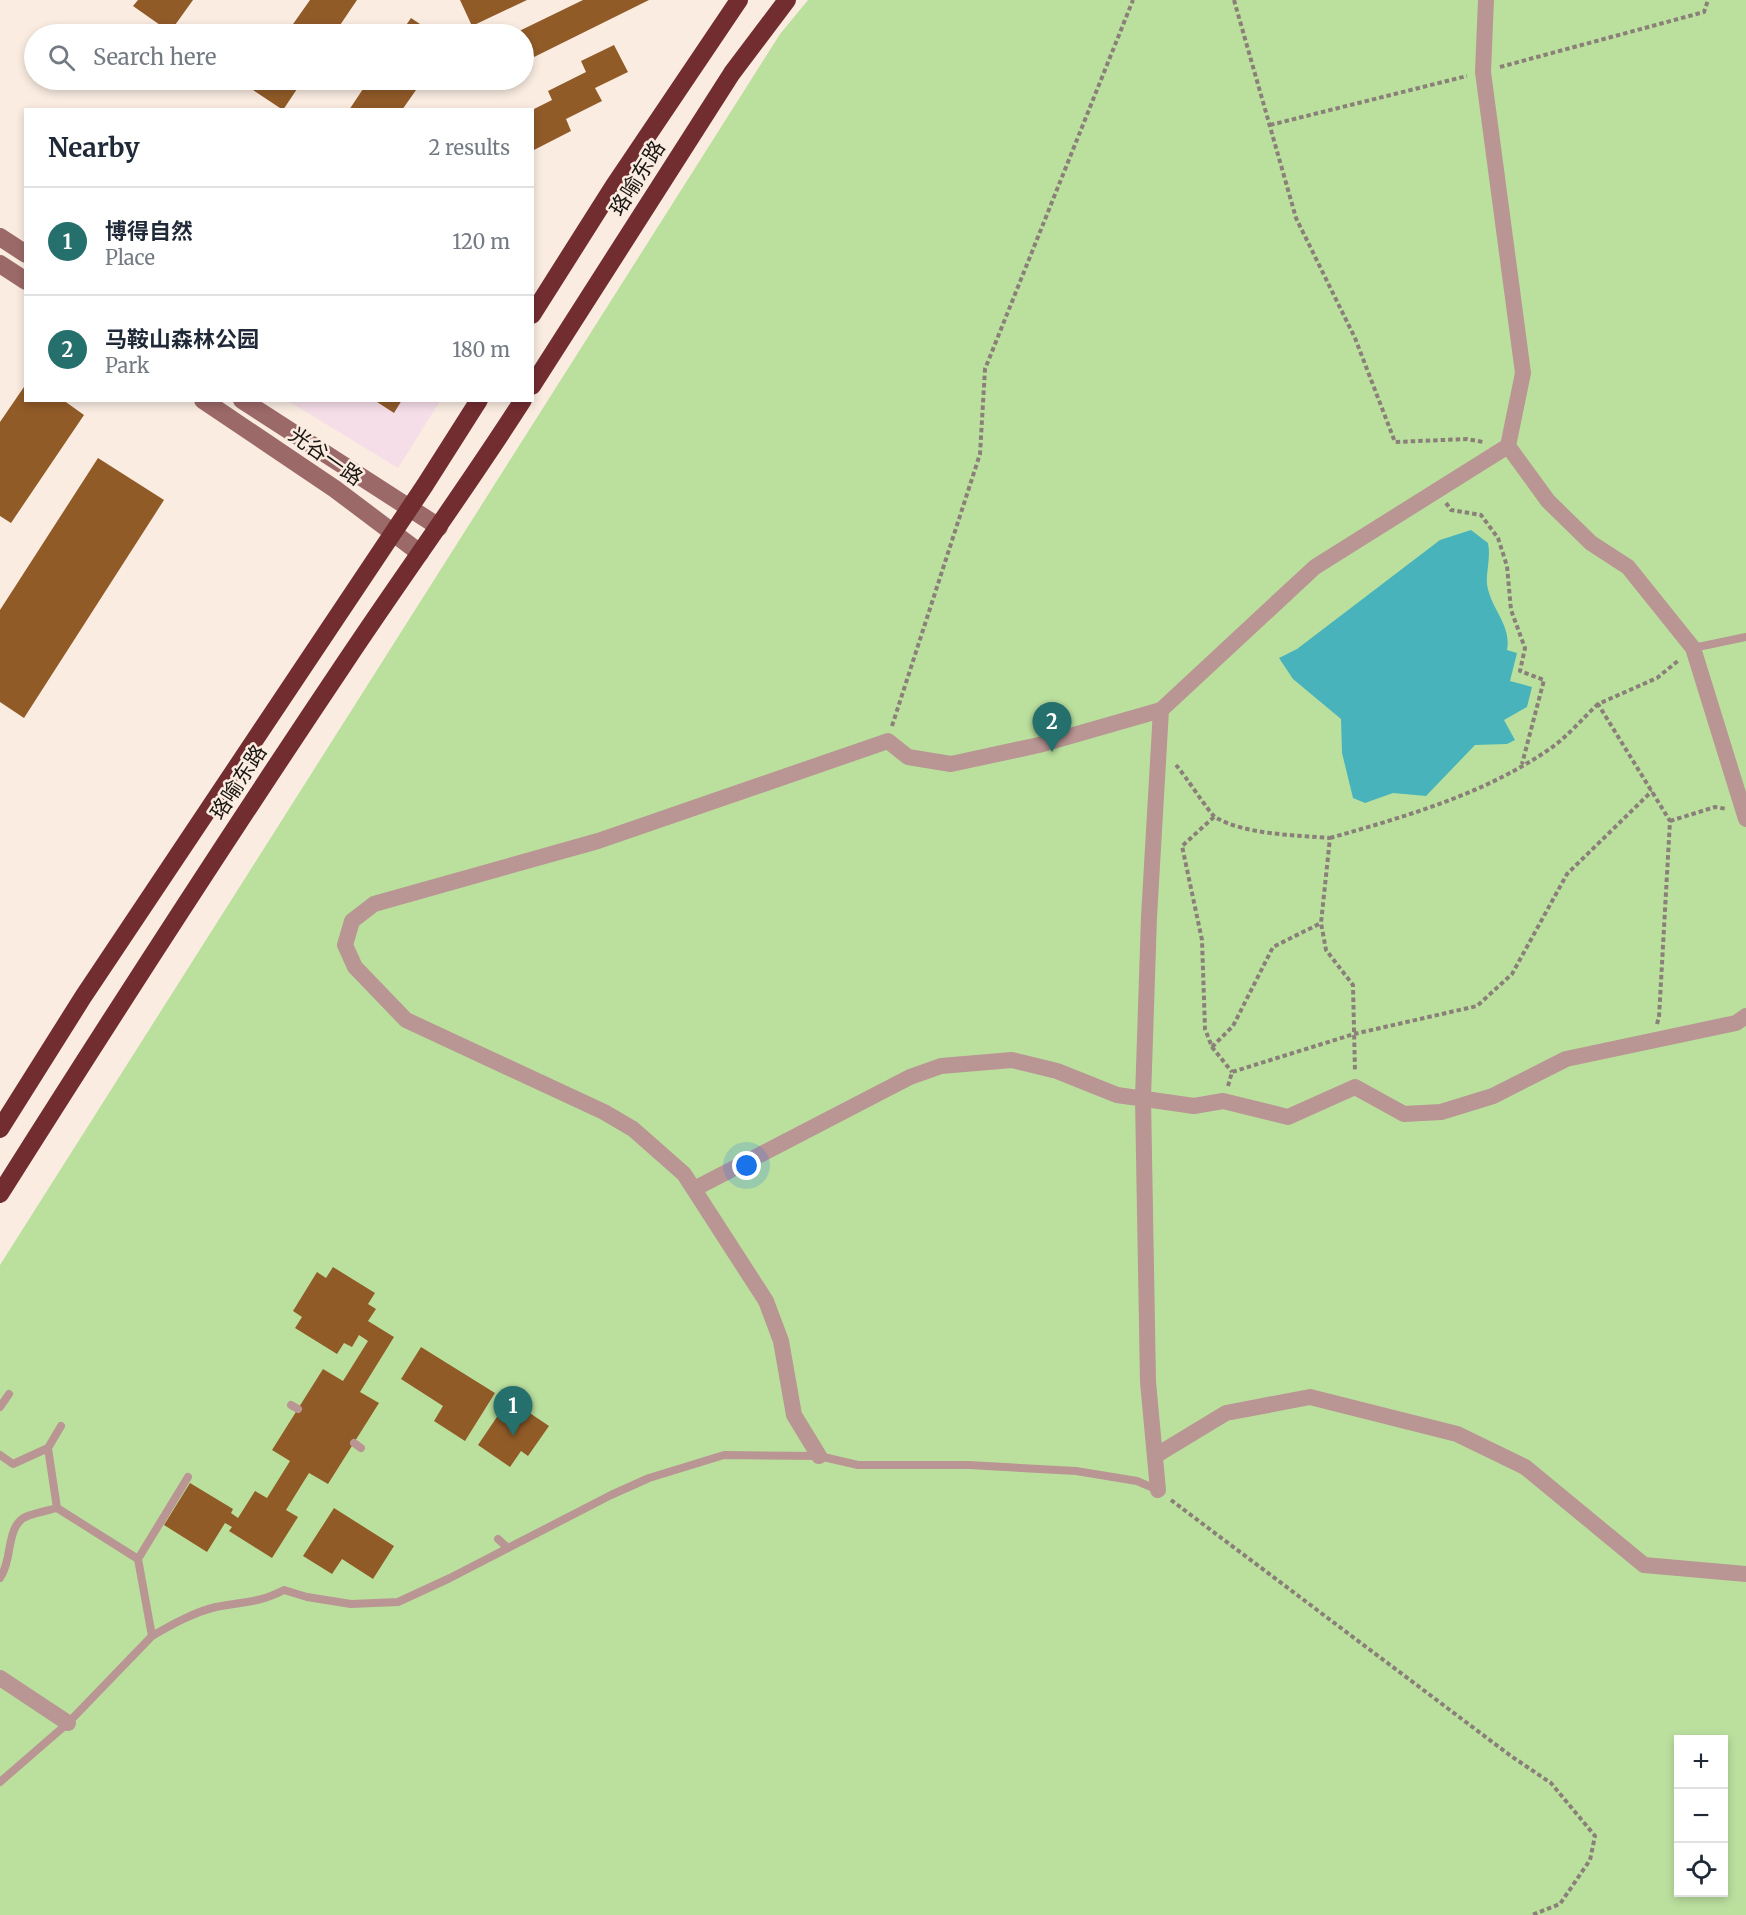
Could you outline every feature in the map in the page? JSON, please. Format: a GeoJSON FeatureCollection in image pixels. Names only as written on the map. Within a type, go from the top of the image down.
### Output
{"type":"FeatureCollection","features":[{"type":"Feature","properties":{"kind":"highway","name":"珞喻东路"},"geometry":{"type":"LineString","coordinates":[[534,312],[625,169],[739,0]]}},
{"type":"Feature","properties":{"kind":"highway","name":"珞喻东路"},"geometry":{"type":"LineString","coordinates":[[534,383],[726,82],[787,0]]}},
{"type":"Feature","properties":{"kind":"highway","name":"珞喻东路"},"geometry":{"type":"LineString","coordinates":[[0,1129],[83,997],[409,509],[478,402]]}},
{"type":"Feature","properties":{"kind":"highway","name":"珞喻东路"},"geometry":{"type":"LineString","coordinates":[[0,1194],[114,1013],[262,786],[522,402]]}},
{"type":"Feature","properties":{"kind":"main road"},"geometry":{"type":"LineString","coordinates":[[0,237],[24,253]]}},
{"type":"Feature","properties":{"kind":"main road"},"geometry":{"type":"LineString","coordinates":[[0,264],[24,280]]}},
{"type":"Feature","properties":{"kind":"main road","name":"光谷一路"},"geometry":{"type":"LineString","coordinates":[[206,402],[335,489],[420,553]]}},
{"type":"Feature","properties":{"kind":"main road","name":"光谷一路"},"geometry":{"type":"LineString","coordinates":[[245,402],[439,527]]}},
{"type":"Feature","properties":{"kind":"street"},"geometry":{"type":"LineString","coordinates":[[819,1456],[794,1415],[781,1341],[766,1301],[684,1174],[633,1129],[604,1112],[406,1020],[355,967],[345,945],[352,921],[374,904],[598,841],[888,741],[908,757],[951,765],[1039,745],[1161,710],[1316,567],[1508,446],[1523,373],[1483,72],[1486,0]]}},
{"type":"Feature","properties":{"kind":"street"},"geometry":{"type":"LineString","coordinates":[[1508,446],[1548,501],[1591,543],[1628,567],[1693,648],[1745,815]]}},
{"type":"Feature","properties":{"kind":"street"},"geometry":{"type":"LineString","coordinates":[[1158,1490],[1148,1382],[1143,1098],[1149,917],[1161,710]]}},
{"type":"Feature","properties":{"kind":"street"},"geometry":{"type":"LineString","coordinates":[[694,1189],[910,1077],[941,1066],[1012,1060],[1058,1071],[1117,1095],[1194,1106],[1223,1101],[1288,1117],[1355,1088],[1404,1114],[1441,1112],[1492,1096],[1566,1059],[1736,1023],[1746,1016]]}},
{"type":"Feature","properties":{"kind":"street"},"geometry":{"type":"LineString","coordinates":[[1155,1456],[1226,1413],[1310,1397],[1457,1434],[1525,1467],[1644,1565],[1746,1574]]}},
{"type":"Feature","properties":{"kind":"street"},"geometry":{"type":"LineString","coordinates":[[0,1678],[68,1723]]}},
{"type":"Feature","properties":{"kind":"lane"},"geometry":{"type":"LineString","coordinates":[[1693,648],[1746,637]]}},
{"type":"Feature","properties":{"kind":"lane"},"geometry":{"type":"LineString","coordinates":[[0,1407],[9,1394]]}},
{"type":"Feature","properties":{"kind":"lane"},"geometry":{"type":"LineString","coordinates":[[0,1455],[13,1464],[48,1448],[61,1426]]}},
{"type":"Feature","properties":{"kind":"lane"},"geometry":{"type":"LineString","coordinates":[[48,1448],[57,1508]]}},
{"type":"Feature","properties":{"kind":"lane"},"geometry":{"type":"LineString","coordinates":[[0,1782],[68,1723],[152,1636],[215,1607],[264,1601],[284,1590],[307,1598],[351,1604],[398,1602],[610,1495],[649,1478],[724,1455],[819,1456],[858,1465],[969,1465],[1076,1471],[1137,1481],[1158,1490]]}},
{"type":"Feature","properties":{"kind":"lane"},"geometry":{"type":"LineString","coordinates":[[152,1636],[138,1558],[189,1477]]}},
{"type":"Feature","properties":{"kind":"lane"},"geometry":{"type":"LineString","coordinates":[[0,1578],[5,1571],[13,1527],[26,1516],[57,1508],[138,1558]]}},
{"type":"Feature","properties":{"kind":"lane"},"geometry":{"type":"LineString","coordinates":[[498,1539],[508,1548]]}},
{"type":"Feature","properties":{"kind":"path"},"geometry":{"type":"LineString","coordinates":[[888,741],[980,454],[985,369],[1133,0]]}},
{"type":"Feature","properties":{"kind":"path"},"geometry":{"type":"LineString","coordinates":[[1234,0],[1296,218],[1355,338],[1395,442],[1467,439],[1508,446]]}},
{"type":"Feature","properties":{"kind":"path"},"geometry":{"type":"LineString","coordinates":[[1270,125],[1483,72],[1704,12],[1708,0]]}},
{"type":"Feature","properties":{"kind":"path"},"geometry":{"type":"LineString","coordinates":[[1437,490],[1451,510],[1481,515],[1498,538],[1507,566],[1511,610],[1525,648],[1520,671],[1544,680],[1522,764]]}},
{"type":"Feature","properties":{"kind":"path"},"geometry":{"type":"LineString","coordinates":[[1159,747],[1191,781],[1214,817],[1259,832],[1330,838],[1408,815],[1471,793],[1552,747],[1598,704],[1657,678],[1693,648]]}},
{"type":"Feature","properties":{"kind":"path"},"geometry":{"type":"LineString","coordinates":[[1598,704],[1670,822],[1659,1017],[1650,1041]]}},
{"type":"Feature","properties":{"kind":"path"},"geometry":{"type":"LineString","coordinates":[[1232,1072],[1354,1034],[1477,1006],[1512,974],[1567,874],[1652,791]]}},
{"type":"Feature","properties":{"kind":"path"},"geometry":{"type":"LineString","coordinates":[[1670,822],[1715,807],[1745,815]]}},
{"type":"Feature","properties":{"kind":"path"},"geometry":{"type":"LineString","coordinates":[[1214,817],[1182,846],[1202,940],[1205,1029],[1212,1047],[1232,1072]]}},
{"type":"Feature","properties":{"kind":"path"},"geometry":{"type":"LineString","coordinates":[[1330,838],[1321,923],[1326,950],[1353,985],[1355,1088]]}},
{"type":"Feature","properties":{"kind":"path"},"geometry":{"type":"LineString","coordinates":[[1212,1047],[1233,1026],[1273,947],[1321,923]]}},
{"type":"Feature","properties":{"kind":"path"},"geometry":{"type":"LineString","coordinates":[[1223,1101],[1232,1072]]}},
{"type":"Feature","properties":{"kind":"path"},"geometry":{"type":"LineString","coordinates":[[1158,1490],[1511,1756],[1551,1783],[1575,1809],[1595,1836],[1590,1860],[1560,1904],[1532,1915]]}},
{"type":"Feature","properties":{"kind":"shaded area"},"geometry":{"type":"Polygon","coordinates":[[[290,402],[439,402],[398,468],[290,402]]]}},
{"type":"Feature","properties":{"kind":"green space"},"geometry":{"type":"Polygon","coordinates":[[[808,0],[1746,0],[1746,1915],[0,1915],[0,1265],[780,34],[808,0]]]}},
{"type":"Feature","properties":{"kind":"water"},"geometry":{"type":"Polygon","coordinates":[[[1471,530],[1488,543],[1487,584],[1489,593],[1504,624],[1508,641],[1507,650],[1517,653],[1510,681],[1532,687],[1527,707],[1504,720],[1515,740],[1507,744],[1475,745],[1426,796],[1393,793],[1365,803],[1353,798],[1342,753],[1341,719],[1293,679],[1279,658],[1297,649],[1440,540],[1471,530]]]}},
{"type":"Feature","properties":{"kind":"building"},"geometry":{"type":"Polygon","coordinates":[[[138,0],[193,0],[176,24],[159,24],[133,6],[138,0]]]}},
{"type":"Feature","properties":{"kind":"building"},"geometry":{"type":"Polygon","coordinates":[[[310,0],[357,0],[341,24],[293,24],[310,0]]]}},
{"type":"Feature","properties":{"kind":"building"},"geometry":{"type":"Polygon","coordinates":[[[460,0],[527,0],[476,24],[471,24],[460,0]]]}},
{"type":"Feature","properties":{"kind":"building"},"geometry":{"type":"Polygon","coordinates":[[[583,0],[649,0],[534,57],[534,24],[583,0]]]}},
{"type":"Feature","properties":{"kind":"building"},"geometry":{"type":"Polygon","coordinates":[[[411,18],[420,24],[407,24],[411,18]]]}},
{"type":"Feature","properties":{"kind":"building"},"geometry":{"type":"Polygon","coordinates":[[[614,45],[628,72],[595,88],[602,101],[566,119],[571,131],[534,150],[534,109],[552,100],[548,91],[586,72],[581,61],[614,45]]]}},
{"type":"Feature","properties":{"kind":"building"},"geometry":{"type":"Polygon","coordinates":[[[253,90],[296,90],[284,108],[280,108],[253,90]]]}},
{"type":"Feature","properties":{"kind":"building"},"geometry":{"type":"Polygon","coordinates":[[[362,90],[416,90],[403,108],[350,108],[362,90]]]}},
{"type":"Feature","properties":{"kind":"building"},"geometry":{"type":"Polygon","coordinates":[[[24,387],[24,402],[66,402],[84,415],[11,523],[0,516],[0,422],[24,387]]]}},
{"type":"Feature","properties":{"kind":"building"},"geometry":{"type":"Polygon","coordinates":[[[377,402],[401,402],[394,413],[377,402]]]}},
{"type":"Feature","properties":{"kind":"building"},"geometry":{"type":"Polygon","coordinates":[[[98,458],[164,500],[24,718],[0,702],[0,610],[98,458]]]}},
{"type":"Feature","properties":{"kind":"building"},"geometry":{"type":"Polygon","coordinates":[[[333,1267],[375,1293],[368,1304],[376,1309],[368,1321],[394,1337],[360,1392],[379,1403],[328,1484],[309,1473],[286,1510],[298,1517],[272,1558],[229,1531],[232,1527],[225,1523],[207,1552],[164,1525],[190,1483],[233,1509],[231,1513],[238,1518],[255,1491],[267,1498],[290,1461],[272,1450],[323,1369],[343,1381],[368,1341],[359,1335],[352,1347],[344,1343],[337,1354],[295,1328],[302,1317],[293,1311],[317,1272],[326,1278],[333,1267]]]}},
{"type":"Feature","properties":{"kind":"building"},"geometry":{"type":"Polygon","coordinates":[[[421,1347],[495,1393],[465,1441],[434,1421],[443,1406],[401,1379],[421,1347]]]}},
{"type":"Feature","properties":{"kind":"building"},"geometry":{"type":"Polygon","coordinates":[[[509,1399],[549,1426],[528,1456],[521,1451],[510,1467],[478,1445],[509,1399]]]}},
{"type":"Feature","properties":{"kind":"building"},"geometry":{"type":"Polygon","coordinates":[[[334,1508],[394,1546],[373,1579],[342,1559],[332,1574],[303,1556],[334,1508]]]}},
{"type":"Feature","properties":{"kind":"place","name":"马鞍山森林公园"},"geometry":{"type":"Point","coordinates":[1052,752]}},
{"type":"Feature","properties":{"kind":"place","name":"博得自然"},"geometry":{"type":"Point","coordinates":[513,1436]}}]}
